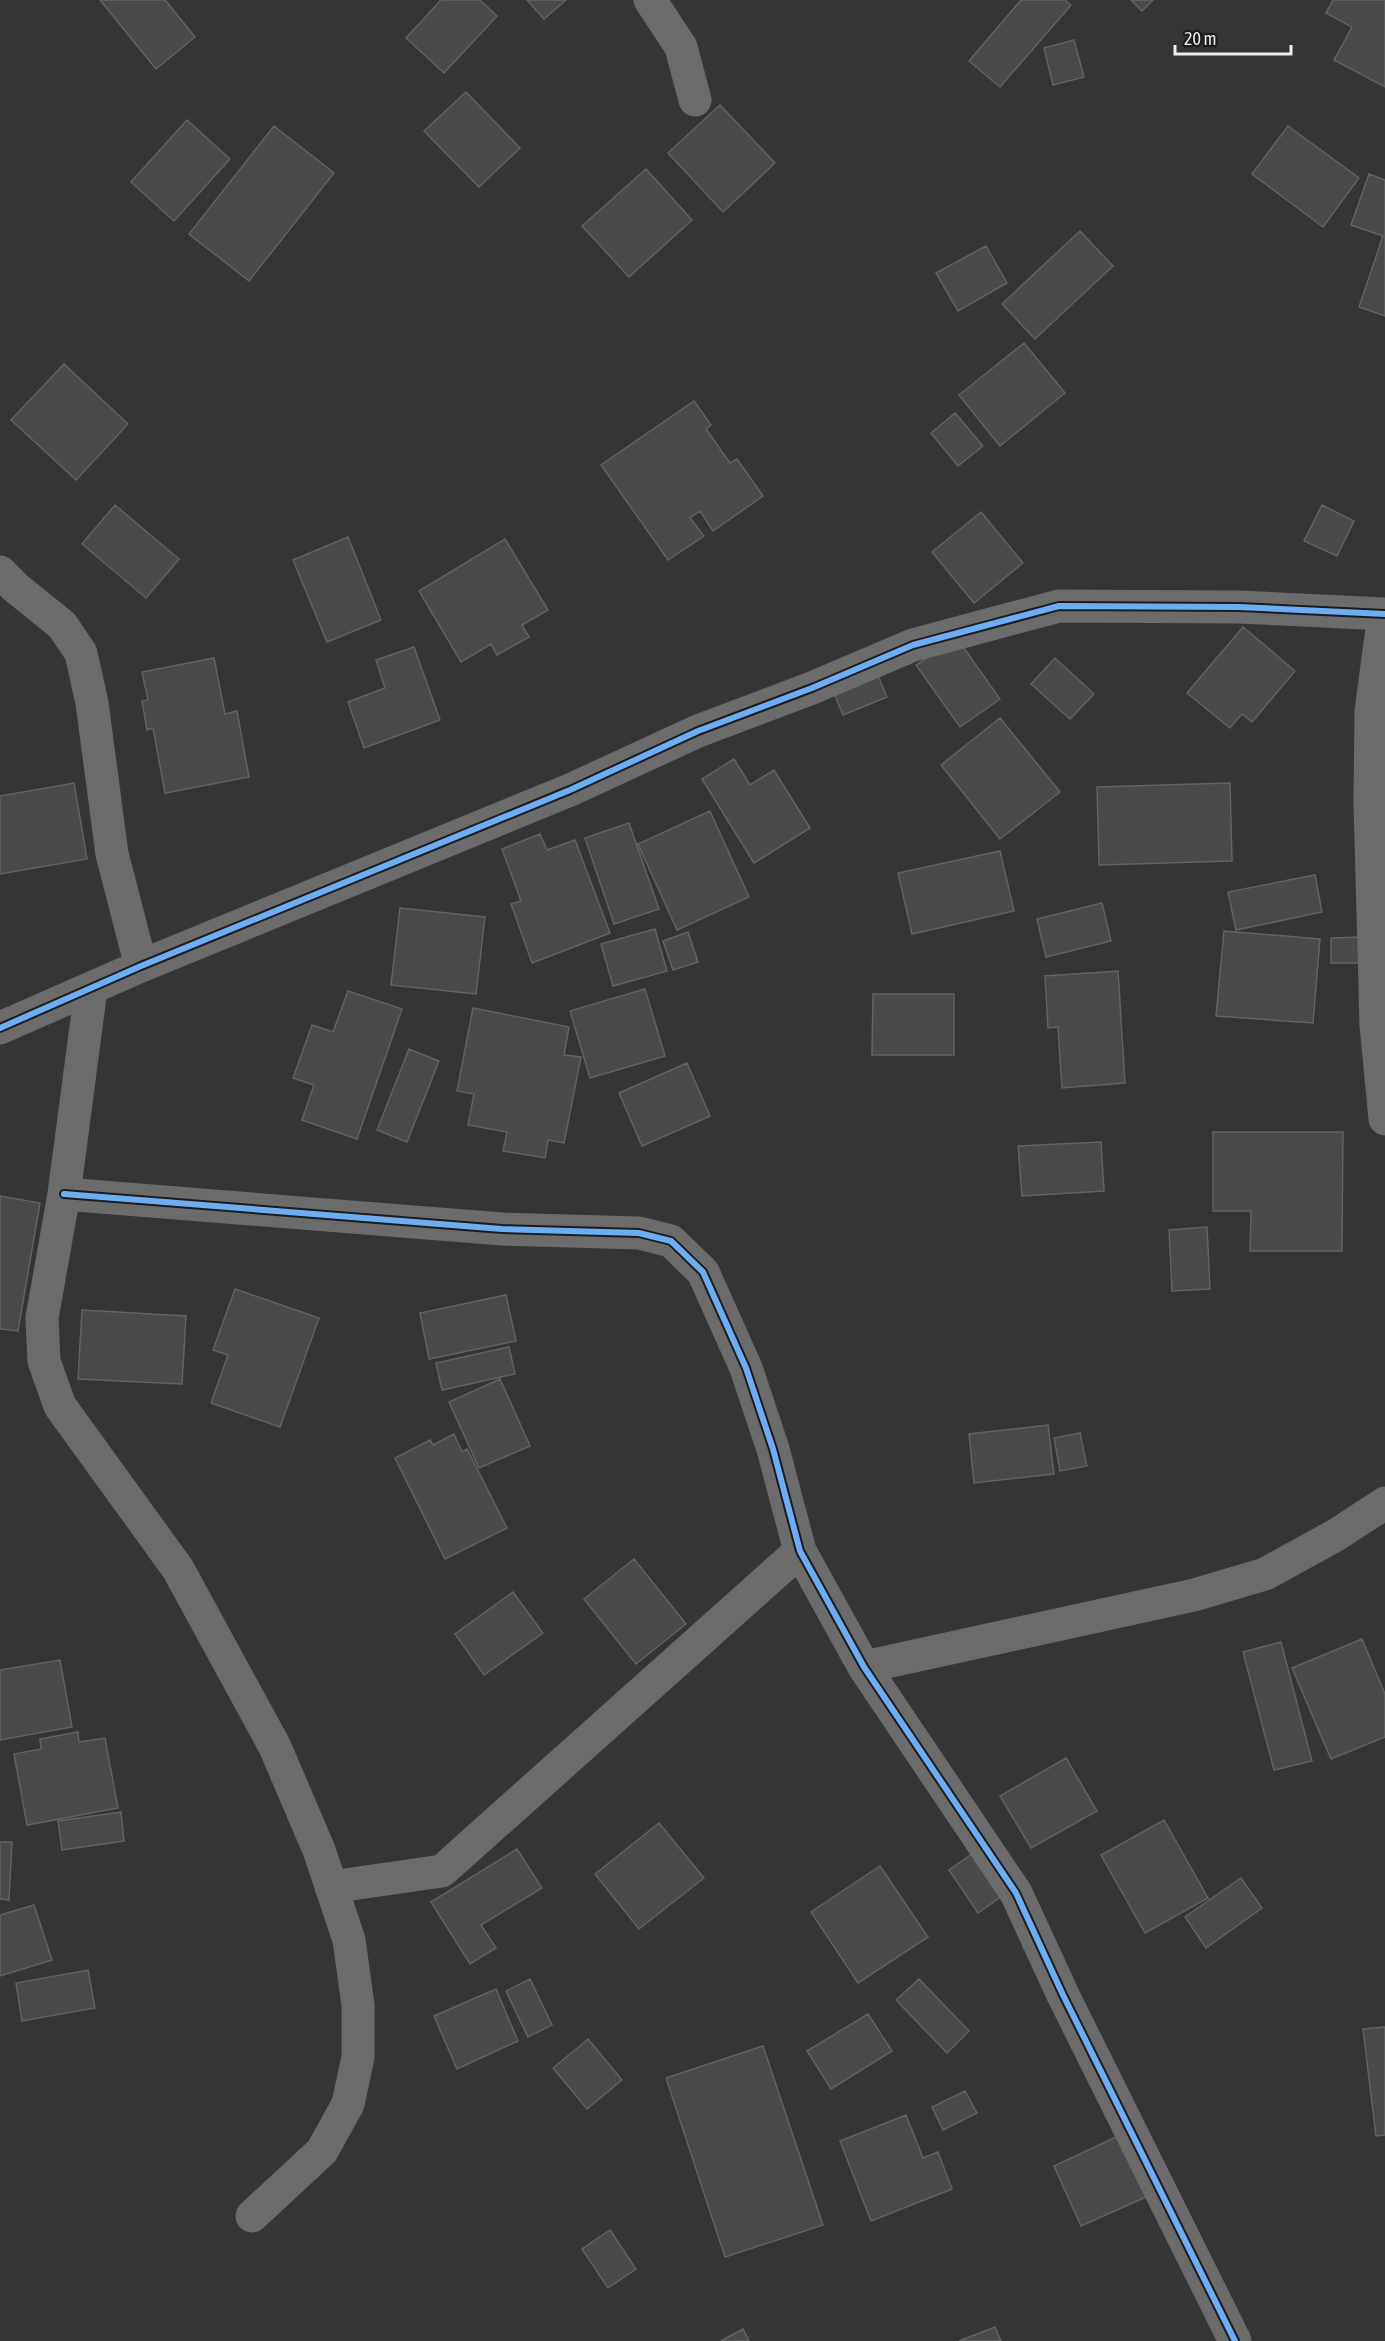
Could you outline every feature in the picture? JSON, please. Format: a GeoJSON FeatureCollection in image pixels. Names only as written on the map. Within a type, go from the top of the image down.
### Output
{"type":"FeatureCollection","features":[{"type":"Feature","properties":{"kind":"street"},"geometry":{"type":"LineString","coordinates":[[650,0],[681,46],[695,100]]}},
{"type":"Feature","properties":{"kind":"street"},"geometry":{"type":"LineString","coordinates":[[0,572],[62,625],[81,653],[92,703],[112,854],[141,966]]}},
{"type":"Feature","properties":{"kind":"street"},"geometry":{"type":"LineString","coordinates":[[0,1028],[141,966],[515,813],[698,732],[812,688],[913,645],[1059,606],[1239,607],[1385,614],[1371,711],[1370,802],[1376,1025],[1385,1119]]}},
{"type":"Feature","properties":{"kind":"street"},"geometry":{"type":"LineString","coordinates":[[91,989],[64,1194],[42,1317],[44,1361],[60,1406],[178,1569],[274,1747],[319,1850],[349,1940],[358,2005],[358,2057],[348,2104],[322,2151],[252,2216]]}},
{"type":"Feature","properties":{"kind":"street"},"geometry":{"type":"LineString","coordinates":[[64,1194],[501,1229],[639,1233],[671,1241],[703,1272],[746,1368],[773,1449],[800,1551],[864,1667],[1016,1893],[1063,1995],[1235,2341]]}},
{"type":"Feature","properties":{"kind":"street"},"geometry":{"type":"LineString","coordinates":[[864,1667],[1194,1595],[1265,1574],[1385,1503]]}},
{"type":"Feature","properties":{"kind":"street"},"geometry":{"type":"LineString","coordinates":[[331,1887],[442,1871],[800,1551]]}},
{"type":"Feature","properties":{"kind":"building"},"geometry":{"type":"Polygon","coordinates":[[[100,0],[165,0],[195,37],[156,69],[100,0]]]}},
{"type":"Feature","properties":{"kind":"building"},"geometry":{"type":"Polygon","coordinates":[[[441,0],[480,0],[497,16],[444,73],[406,38],[441,0]]]}},
{"type":"Feature","properties":{"kind":"building"},"geometry":{"type":"Polygon","coordinates":[[[527,0],[566,0],[544,19],[527,0]]]}},
{"type":"Feature","properties":{"kind":"building"},"geometry":{"type":"Polygon","coordinates":[[[1021,0],[1065,0],[1071,5],[1000,87],[969,61],[1021,0]]]}},
{"type":"Feature","properties":{"kind":"building"},"geometry":{"type":"Polygon","coordinates":[[[1131,0],[1153,0],[1142,11],[1131,0]]]}},
{"type":"Feature","properties":{"kind":"building"},"geometry":{"type":"Polygon","coordinates":[[[1333,0],[1385,0],[1385,87],[1334,60],[1352,27],[1326,13],[1333,0]]]}},
{"type":"Feature","properties":{"kind":"building"},"geometry":{"type":"Polygon","coordinates":[[[1074,40],[1084,77],[1053,85],[1044,48],[1074,40]]]}},
{"type":"Feature","properties":{"kind":"building"},"geometry":{"type":"Polygon","coordinates":[[[466,92],[520,148],[479,187],[424,131],[466,92]]]}},
{"type":"Feature","properties":{"kind":"building"},"geometry":{"type":"Polygon","coordinates":[[[720,105],[775,163],[723,212],[668,153],[720,105]]]}},
{"type":"Feature","properties":{"kind":"building"},"geometry":{"type":"Polygon","coordinates":[[[187,120],[230,159],[174,221],[131,182],[187,120]]]}},
{"type":"Feature","properties":{"kind":"building"},"geometry":{"type":"Polygon","coordinates":[[[274,126],[334,173],[249,281],[189,234],[274,126]]]}},
{"type":"Feature","properties":{"kind":"building"},"geometry":{"type":"Polygon","coordinates":[[[1288,126],[1359,178],[1323,227],[1252,174],[1288,126]]]}},
{"type":"Feature","properties":{"kind":"building"},"geometry":{"type":"Polygon","coordinates":[[[646,169],[692,220],[629,277],[582,226],[646,169]]]}},
{"type":"Feature","properties":{"kind":"building"},"geometry":{"type":"Polygon","coordinates":[[[1369,174],[1385,180],[1385,316],[1359,307],[1383,236],[1351,225],[1369,174]]]}},
{"type":"Feature","properties":{"kind":"building"},"geometry":{"type":"Polygon","coordinates":[[[1080,231],[1113,266],[1035,339],[1002,304],[1080,231]]]}},
{"type":"Feature","properties":{"kind":"building"},"geometry":{"type":"Polygon","coordinates":[[[986,246],[1007,283],[958,311],[936,273],[986,246]]]}},
{"type":"Feature","properties":{"kind":"building"},"geometry":{"type":"Polygon","coordinates":[[[1024,343],[1065,393],[1000,446],[959,395],[1024,343]]]}},
{"type":"Feature","properties":{"kind":"building"},"geometry":{"type":"Polygon","coordinates":[[[64,364],[128,424],[76,480],[11,420],[64,364]]]}},
{"type":"Feature","properties":{"kind":"building"},"geometry":{"type":"Polygon","coordinates":[[[694,401],[711,425],[706,429],[730,463],[737,459],[763,496],[713,531],[700,511],[690,518],[704,536],[668,560],[601,465],[694,401]]]}},
{"type":"Feature","properties":{"kind":"building"},"geometry":{"type":"Polygon","coordinates":[[[955,413],[983,446],[958,466],[931,433],[955,413]]]}},
{"type":"Feature","properties":{"kind":"building"},"geometry":{"type":"Polygon","coordinates":[[[115,505],[179,559],[146,598],[82,544],[115,505]]]}},
{"type":"Feature","properties":{"kind":"building"},"geometry":{"type":"Polygon","coordinates":[[[1322,505],[1354,521],[1337,556],[1304,541],[1322,505]]]}},
{"type":"Feature","properties":{"kind":"building"},"geometry":{"type":"Polygon","coordinates":[[[981,512],[1023,563],[974,603],[932,552],[981,512]]]}},
{"type":"Feature","properties":{"kind":"building"},"geometry":{"type":"Polygon","coordinates":[[[348,537],[381,620],[327,642],[293,560],[348,537]]]}},
{"type":"Feature","properties":{"kind":"building"},"geometry":{"type":"Polygon","coordinates":[[[505,539],[548,610],[522,625],[529,637],[497,655],[491,644],[461,662],[419,591],[505,539]]]}},
{"type":"Feature","properties":{"kind":"building"},"geometry":{"type":"Polygon","coordinates":[[[1243,627],[1295,671],[1252,722],[1242,714],[1230,728],[1187,693],[1243,627]]]}},
{"type":"Feature","properties":{"kind":"building"},"geometry":{"type":"Polygon","coordinates":[[[957,638],[1000,699],[960,727],[916,665],[957,638]]]}},
{"type":"Feature","properties":{"kind":"building"},"geometry":{"type":"Polygon","coordinates":[[[414,647],[440,720],[364,748],[348,702],[385,688],[376,660],[414,647]]]}},
{"type":"Feature","properties":{"kind":"building"},"geometry":{"type":"Polygon","coordinates":[[[214,658],[225,714],[237,711],[249,777],[165,793],[153,728],[147,730],[142,701],[148,700],[142,672],[214,658]]]}},
{"type":"Feature","properties":{"kind":"building"},"geometry":{"type":"Polygon","coordinates":[[[1055,658],[1094,694],[1070,719],[1031,684],[1055,658]]]}},
{"type":"Feature","properties":{"kind":"building"},"geometry":{"type":"Polygon","coordinates":[[[877,673],[887,697],[843,715],[833,691],[877,673]]]}},
{"type":"Feature","properties":{"kind":"building"},"geometry":{"type":"Polygon","coordinates":[[[1000,718],[1060,792],[1000,839],[941,765],[1000,718]]]}},
{"type":"Feature","properties":{"kind":"building"},"geometry":{"type":"Polygon","coordinates":[[[734,759],[750,785],[774,770],[810,828],[754,863],[702,779],[734,759]]]}},
{"type":"Feature","properties":{"kind":"building"},"geometry":{"type":"Polygon","coordinates":[[[74,783],[87,859],[0,874],[0,796],[74,783]]]}},
{"type":"Feature","properties":{"kind":"building"},"geometry":{"type":"Polygon","coordinates":[[[1230,783],[1232,861],[1099,865],[1097,787],[1230,783]]]}},
{"type":"Feature","properties":{"kind":"building"},"geometry":{"type":"Polygon","coordinates":[[[710,811],[749,897],[677,930],[638,844],[710,811]]]}},
{"type":"Feature","properties":{"kind":"building"},"geometry":{"type":"Polygon","coordinates":[[[629,823],[659,909],[614,924],[585,838],[629,823]]]}},
{"type":"Feature","properties":{"kind":"building"},"geometry":{"type":"Polygon","coordinates":[[[540,834],[547,850],[575,840],[610,933],[532,963],[511,904],[521,901],[502,849],[540,834]]]}},
{"type":"Feature","properties":{"kind":"building"},"geometry":{"type":"Polygon","coordinates":[[[1000,851],[1014,911],[912,934],[898,873],[1000,851]]]}},
{"type":"Feature","properties":{"kind":"building"},"geometry":{"type":"Polygon","coordinates":[[[1315,875],[1322,912],[1236,930],[1228,892],[1315,875]]]}},
{"type":"Feature","properties":{"kind":"building"},"geometry":{"type":"Polygon","coordinates":[[[1102,903],[1111,941],[1046,957],[1037,919],[1102,903]]]}},
{"type":"Feature","properties":{"kind":"building"},"geometry":{"type":"Polygon","coordinates":[[[400,908],[485,917],[476,994],[391,985],[400,908]]]}},
{"type":"Feature","properties":{"kind":"building"},"geometry":{"type":"Polygon","coordinates":[[[655,929],[667,971],[613,986],[601,944],[655,929]]]}},
{"type":"Feature","properties":{"kind":"building"},"geometry":{"type":"Polygon","coordinates":[[[1224,931],[1320,939],[1313,1023],[1216,1016],[1224,931]]]}},
{"type":"Feature","properties":{"kind":"building"},"geometry":{"type":"Polygon","coordinates":[[[688,932],[698,962],[673,970],[663,941],[688,932]]]}},
{"type":"Feature","properties":{"kind":"building"},"geometry":{"type":"Polygon","coordinates":[[[1360,937],[1360,963],[1331,963],[1331,938],[1360,937]]]}},
{"type":"Feature","properties":{"kind":"building"},"geometry":{"type":"Polygon","coordinates":[[[1118,971],[1125,1083],[1062,1088],[1058,1027],[1048,1028],[1045,976],[1118,971]]]}},
{"type":"Feature","properties":{"kind":"building"},"geometry":{"type":"Polygon","coordinates":[[[645,989],[665,1056],[590,1078],[570,1011],[645,989]]]}},
{"type":"Feature","properties":{"kind":"building"},"geometry":{"type":"Polygon","coordinates":[[[348,991],[402,1009],[357,1139],[302,1120],[314,1085],[293,1078],[312,1025],[333,1032],[348,991]]]}},
{"type":"Feature","properties":{"kind":"building"},"geometry":{"type":"Polygon","coordinates":[[[873,994],[954,994],[954,1055],[872,1055],[873,994]]]}},
{"type":"Feature","properties":{"kind":"building"},"geometry":{"type":"Polygon","coordinates":[[[473,1008],[569,1027],[564,1055],[581,1057],[564,1143],[548,1140],[545,1158],[503,1151],[507,1132],[468,1125],[474,1094],[457,1091],[473,1008]]]}},
{"type":"Feature","properties":{"kind":"building"},"geometry":{"type":"Polygon","coordinates":[[[409,1049],[439,1061],[407,1142],[377,1130],[409,1049]]]}},
{"type":"Feature","properties":{"kind":"building"},"geometry":{"type":"Polygon","coordinates":[[[687,1063],[710,1116],[642,1146],[619,1093],[687,1063]]]}},
{"type":"Feature","properties":{"kind":"building"},"geometry":{"type":"Polygon","coordinates":[[[1213,1132],[1343,1132],[1342,1251],[1250,1251],[1251,1211],[1213,1211],[1213,1132]]]}},
{"type":"Feature","properties":{"kind":"building"},"geometry":{"type":"Polygon","coordinates":[[[1101,1142],[1104,1191],[1022,1196],[1018,1146],[1101,1142]]]}},
{"type":"Feature","properties":{"kind":"building"},"geometry":{"type":"Polygon","coordinates":[[[0,1196],[40,1203],[18,1331],[0,1329],[0,1196]]]}},
{"type":"Feature","properties":{"kind":"building"},"geometry":{"type":"Polygon","coordinates":[[[1207,1227],[1210,1289],[1172,1291],[1169,1230],[1207,1227]]]}},
{"type":"Feature","properties":{"kind":"building"},"geometry":{"type":"Polygon","coordinates":[[[235,1289],[319,1318],[280,1427],[211,1403],[228,1355],[213,1350],[235,1289]]]}},
{"type":"Feature","properties":{"kind":"building"},"geometry":{"type":"Polygon","coordinates":[[[506,1295],[516,1341],[429,1359],[420,1313],[506,1295]]]}},
{"type":"Feature","properties":{"kind":"building"},"geometry":{"type":"Polygon","coordinates":[[[82,1310],[186,1316],[182,1384],[78,1379],[82,1310]]]}},
{"type":"Feature","properties":{"kind":"building"},"geometry":{"type":"Polygon","coordinates":[[[509,1347],[515,1374],[442,1390],[436,1363],[509,1347]]]}},
{"type":"Feature","properties":{"kind":"building"},"geometry":{"type":"Polygon","coordinates":[[[500,1379],[530,1446],[479,1468],[449,1402],[500,1379]]]}},
{"type":"Feature","properties":{"kind":"building"},"geometry":{"type":"Polygon","coordinates":[[[1048,1425],[1054,1474],[974,1483],[969,1434],[1048,1425]]]}},
{"type":"Feature","properties":{"kind":"building"},"geometry":{"type":"Polygon","coordinates":[[[1080,1433],[1087,1466],[1060,1471],[1054,1438],[1080,1433]]]}},
{"type":"Feature","properties":{"kind":"building"},"geometry":{"type":"Polygon","coordinates":[[[454,1434],[462,1452],[467,1449],[507,1528],[445,1559],[395,1458],[430,1440],[433,1445],[454,1434]]]}},
{"type":"Feature","properties":{"kind":"building"},"geometry":{"type":"Polygon","coordinates":[[[634,1559],[686,1624],[636,1664],[584,1599],[634,1559]]]}},
{"type":"Feature","properties":{"kind":"building"},"geometry":{"type":"Polygon","coordinates":[[[513,1592],[543,1633],[484,1675],[455,1634],[513,1592]]]}},
{"type":"Feature","properties":{"kind":"building"},"geometry":{"type":"Polygon","coordinates":[[[1362,1639],[1385,1694],[1385,1737],[1331,1759],[1292,1668],[1362,1639]]]}},
{"type":"Feature","properties":{"kind":"building"},"geometry":{"type":"Polygon","coordinates":[[[1281,1642],[1312,1761],[1274,1770],[1243,1652],[1281,1642]]]}},
{"type":"Feature","properties":{"kind":"building"},"geometry":{"type":"Polygon","coordinates":[[[60,1660],[72,1727],[0,1740],[0,1670],[60,1660]]]}},
{"type":"Feature","properties":{"kind":"building"},"geometry":{"type":"Polygon","coordinates":[[[78,1732],[79,1742],[105,1738],[118,1808],[27,1825],[14,1754],[41,1749],[40,1739],[78,1732]]]}},
{"type":"Feature","properties":{"kind":"building"},"geometry":{"type":"Polygon","coordinates":[[[1066,1758],[1097,1811],[1031,1848],[1000,1796],[1066,1758]]]}},
{"type":"Feature","properties":{"kind":"building"},"geometry":{"type":"Polygon","coordinates":[[[121,1812],[124,1841],[62,1850],[58,1821],[121,1812]]]}},
{"type":"Feature","properties":{"kind":"building"},"geometry":{"type":"Polygon","coordinates":[[[1164,1820],[1208,1898],[1145,1933],[1101,1855],[1164,1820]]]}},
{"type":"Feature","properties":{"kind":"building"},"geometry":{"type":"Polygon","coordinates":[[[659,1823],[704,1878],[639,1929],[595,1874],[659,1823]]]}},
{"type":"Feature","properties":{"kind":"building"},"geometry":{"type":"Polygon","coordinates":[[[0,1842],[12,1842],[9,1900],[0,1899],[0,1842]]]}},
{"type":"Feature","properties":{"kind":"building"},"geometry":{"type":"Polygon","coordinates":[[[517,1849],[542,1888],[481,1925],[496,1948],[470,1964],[431,1902],[517,1849]]]}},
{"type":"Feature","properties":{"kind":"building"},"geometry":{"type":"Polygon","coordinates":[[[979,1849],[1008,1892],[978,1913],[949,1870],[979,1849]]]}},
{"type":"Feature","properties":{"kind":"building"},"geometry":{"type":"Polygon","coordinates":[[[880,1866],[928,1937],[858,1983],[811,1912],[880,1866]]]}},
{"type":"Feature","properties":{"kind":"building"},"geometry":{"type":"Polygon","coordinates":[[[1241,1878],[1262,1908],[1206,1948],[1185,1917],[1241,1878]]]}},
{"type":"Feature","properties":{"kind":"building"},"geometry":{"type":"Polygon","coordinates":[[[34,1905],[52,1960],[0,1976],[0,1915],[34,1905]]]}},
{"type":"Feature","properties":{"kind":"building"},"geometry":{"type":"Polygon","coordinates":[[[88,1970],[95,2008],[22,2021],[16,1983],[88,1970]]]}},
{"type":"Feature","properties":{"kind":"building"},"geometry":{"type":"Polygon","coordinates":[[[530,1979],[552,2025],[528,2037],[506,1991],[530,1979]]]}},
{"type":"Feature","properties":{"kind":"building"},"geometry":{"type":"Polygon","coordinates":[[[919,1979],[969,2031],[947,2053],[896,2000],[919,1979]]]}},
{"type":"Feature","properties":{"kind":"building"},"geometry":{"type":"Polygon","coordinates":[[[496,1989],[518,2041],[457,2069],[434,2016],[496,1989]]]}},
{"type":"Feature","properties":{"kind":"building"},"geometry":{"type":"Polygon","coordinates":[[[868,2014],[892,2051],[831,2089],[807,2051],[868,2014]]]}},
{"type":"Feature","properties":{"kind":"building"},"geometry":{"type":"Polygon","coordinates":[[[1385,2027],[1385,2135],[1376,2136],[1363,2029],[1385,2027]]]}},
{"type":"Feature","properties":{"kind":"building"},"geometry":{"type":"Polygon","coordinates":[[[588,2039],[622,2080],[587,2109],[553,2068],[588,2039]]]}},
{"type":"Feature","properties":{"kind":"building"},"geometry":{"type":"Polygon","coordinates":[[[763,2046],[823,2225],[725,2257],[666,2078],[763,2046]]]}},
{"type":"Feature","properties":{"kind":"building"},"geometry":{"type":"Polygon","coordinates":[[[965,2091],[977,2113],[943,2130],[932,2107],[965,2091]]]}},
{"type":"Feature","properties":{"kind":"building"},"geometry":{"type":"Polygon","coordinates":[[[906,2115],[923,2158],[938,2152],[952,2189],[871,2221],[840,2141],[906,2115]]]}},
{"type":"Feature","properties":{"kind":"building"},"geometry":{"type":"Polygon","coordinates":[[[1118,2136],[1146,2197],[1081,2226],[1054,2166],[1118,2136]]]}},
{"type":"Feature","properties":{"kind":"building"},"geometry":{"type":"Polygon","coordinates":[[[610,2230],[636,2269],[608,2288],[582,2249],[610,2230]]]}},
{"type":"Feature","properties":{"kind":"building"},"geometry":{"type":"Polygon","coordinates":[[[995,2327],[1001,2341],[959,2341],[995,2327]]]}},
{"type":"Feature","properties":{"kind":"building"},"geometry":{"type":"Polygon","coordinates":[[[743,2329],[749,2341],[721,2341],[743,2329]]]}},
{"type":"Feature","properties":{"kind":"cycle path"},"geometry":{"type":"LineString","coordinates":[[0,1028],[141,966],[570,790],[698,731],[812,688],[913,645],[1059,606],[1239,607],[1385,614]]}},
{"type":"Feature","properties":{"kind":"cycle path"},"geometry":{"type":"LineString","coordinates":[[64,1194],[502,1229],[639,1233],[671,1241],[703,1272],[746,1368],[773,1449],[800,1551],[864,1667],[1016,1893],[1063,1995],[1235,2341]]}}]}
